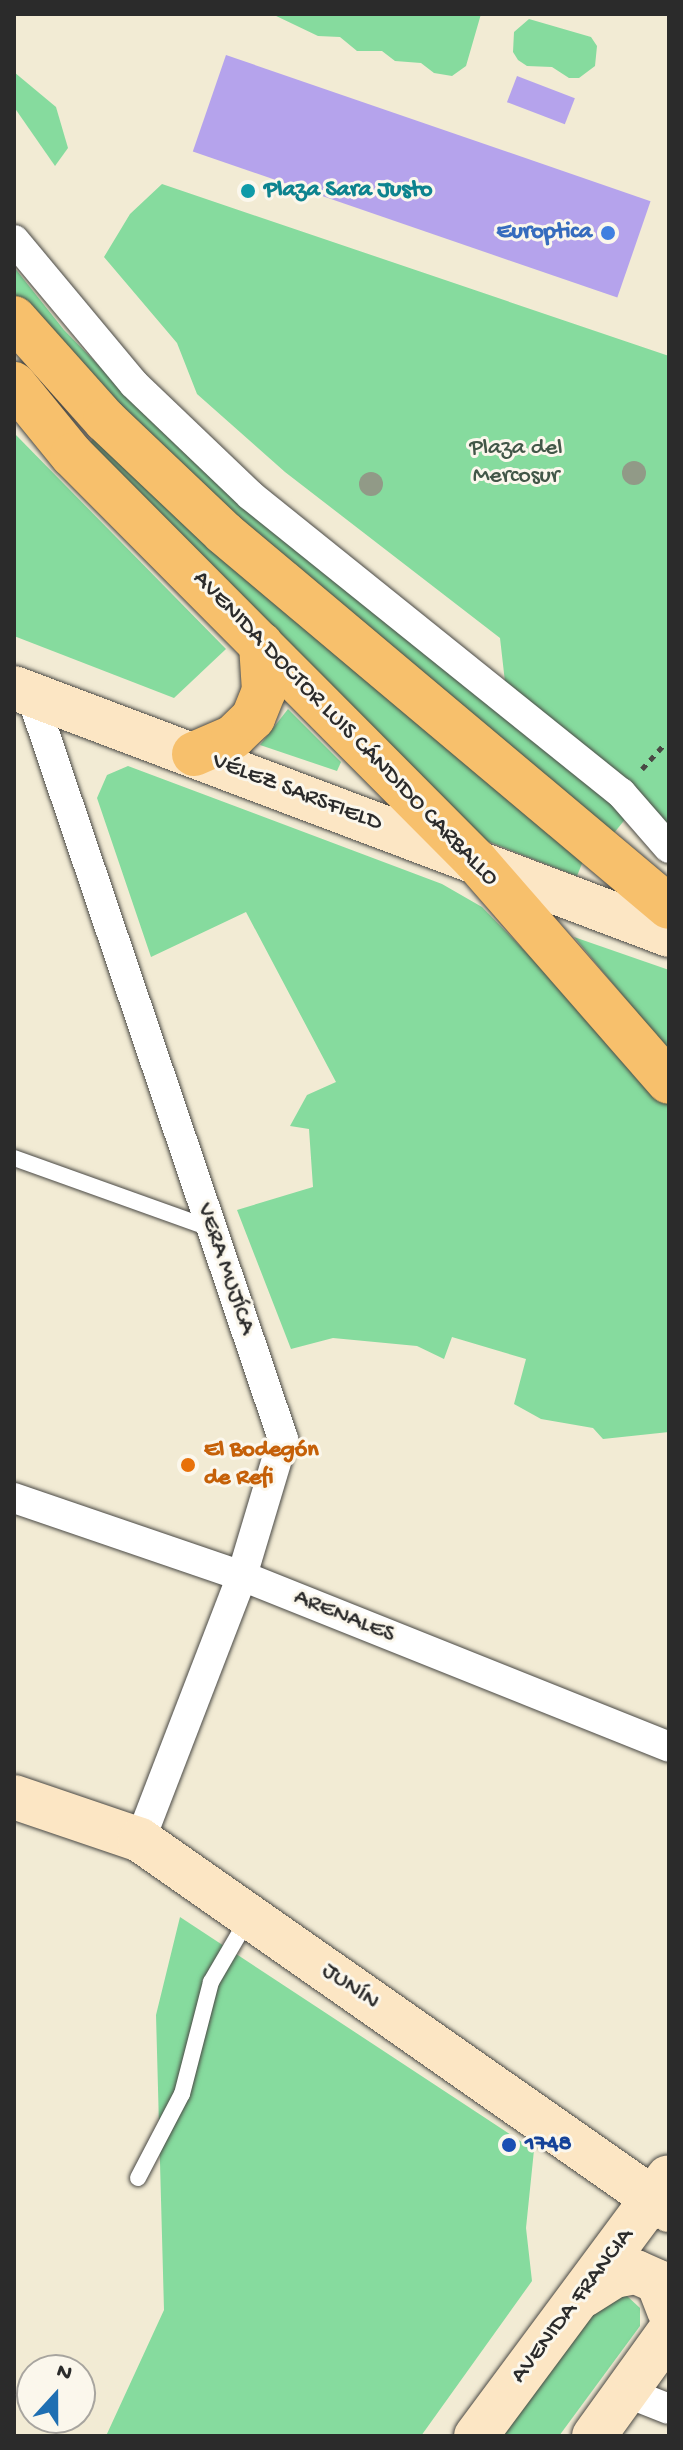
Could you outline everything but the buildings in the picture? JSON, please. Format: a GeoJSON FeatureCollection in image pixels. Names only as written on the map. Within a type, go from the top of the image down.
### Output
{"type":"FeatureCollection","features":[{"type":"Feature","properties":{"kind":"main road"},"geometry":{"type":"LineString","coordinates":[[14,318],[105,420],[224,533],[669,907]]}},
{"type":"Feature","properties":{"kind":"main road","name":"AVENIDA DOCTOR LUIS CÁNDIDO CARBALLO"},"geometry":{"type":"LineString","coordinates":[[14,384],[72,455],[476,861],[669,1082]]}},
{"type":"Feature","properties":{"kind":"main road"},"geometry":{"type":"LineString","coordinates":[[194,754],[233,737],[253,718],[264,691],[261,644]]}},
{"type":"Feature","properties":{"kind":"main road","name":"VÉLEZ SARSFIELD"},"geometry":{"type":"LineString","coordinates":[[22,691],[669,935]]}},
{"type":"Feature","properties":{"kind":"main road","name":"JUNÍN"},"geometry":{"type":"LineString","coordinates":[[14,1797],[140,1840],[249,1917],[664,2195]]}},
{"type":"Feature","properties":{"kind":"main road","name":"AVENIDA FRANCIA"},"geometry":{"type":"LineString","coordinates":[[476,2436],[580,2297],[664,2195]]}},
{"type":"Feature","properties":{"kind":"main road"},"geometry":{"type":"LineString","coordinates":[[580,2297],[615,2276],[636,2272],[658,2282],[666,2326],[626,2392],[594,2436]]}},
{"type":"Feature","properties":{"kind":"street"},"geometry":{"type":"LineString","coordinates":[[14,240],[47,285],[134,384],[250,495],[621,793],[669,848]]}},
{"type":"Feature","properties":{"kind":"street","name":"VERA MUJÍCA"},"geometry":{"type":"LineString","coordinates":[[22,691],[283,1439],[242,1576],[140,1840]]}},
{"type":"Feature","properties":{"kind":"street","name":"ARENALES"},"geometry":{"type":"LineString","coordinates":[[14,1498],[242,1576],[669,1747]]}},
{"type":"Feature","properties":{"kind":"street"},"geometry":{"type":"LineString","coordinates":[[626,2392],[669,2409]]}},
{"type":"Feature","properties":{"kind":"lane"},"geometry":{"type":"LineString","coordinates":[[14,1158],[212,1229]]}},
{"type":"Feature","properties":{"kind":"lane"},"geometry":{"type":"LineString","coordinates":[[138,2178],[182,2094],[211,1982],[249,1917]]}},
{"type":"Feature","properties":{"kind":"green space"},"geometry":{"type":"Polygon","coordinates":[[[272,14],[481,14],[466,66],[452,76],[434,73],[421,63],[395,61],[382,51],[357,51],[340,37],[318,36],[272,14]]]}},
{"type":"Feature","properties":{"kind":"green space"},"geometry":{"type":"Polygon","coordinates":[[[529,19],[591,37],[597,46],[595,66],[579,78],[569,78],[552,67],[527,66],[518,60],[513,52],[514,32],[529,19]]]}},
{"type":"Feature","properties":{"kind":"green space"},"geometry":{"type":"Polygon","coordinates":[[[14,72],[56,107],[68,148],[55,166],[14,107],[14,72]]]}},
{"type":"Feature","properties":{"kind":"green space","name":"Plaza del Mercosur"},"geometry":{"type":"Polygon","coordinates":[[[162,184],[669,356],[669,825],[505,682],[500,638],[285,472],[197,394],[177,343],[104,257],[130,214],[162,184]]]}},
{"type":"Feature","properties":{"kind":"green space"},"geometry":{"type":"Polygon","coordinates":[[[14,267],[64,330],[156,424],[316,564],[627,817],[614,833],[212,502],[70,364],[14,295],[14,267]]]}},
{"type":"Feature","properties":{"kind":"green space"},"geometry":{"type":"Polygon","coordinates":[[[14,433],[226,649],[174,698],[14,636],[14,433]]]}},
{"type":"Feature","properties":{"kind":"green space"},"geometry":{"type":"Polygon","coordinates":[[[94,438],[585,856],[577,876],[474,836],[86,447],[94,438]]]}},
{"type":"Feature","properties":{"kind":"green space"},"geometry":{"type":"Polygon","coordinates":[[[288,709],[341,762],[337,771],[260,745],[288,709]]]}},
{"type":"Feature","properties":{"kind":"green space"},"geometry":{"type":"Polygon","coordinates":[[[128,766],[442,884],[482,907],[654,1084],[669,1104],[669,1432],[603,1439],[593,1428],[541,1419],[514,1404],[526,1359],[452,1337],[444,1359],[417,1346],[333,1338],[291,1349],[237,1210],[313,1187],[309,1129],[290,1126],[307,1095],[336,1082],[246,912],[151,957],[97,798],[107,775],[128,766]]]}},
{"type":"Feature","properties":{"kind":"green space"},"geometry":{"type":"Polygon","coordinates":[[[574,937],[669,970],[669,1051],[574,937]]]}},
{"type":"Feature","properties":{"kind":"green space"},"geometry":{"type":"Polygon","coordinates":[[[180,1917],[534,2150],[526,2228],[532,2281],[421,2436],[106,2436],[164,2310],[156,2015],[180,1917]]]}},
{"type":"Feature","properties":{"kind":"green space"},"geometry":{"type":"Polygon","coordinates":[[[610,2294],[627,2296],[640,2308],[640,2326],[559,2436],[495,2436],[610,2294]]]}},
{"type":"Feature","properties":{"kind":"place","name":"Plaza Sara Justo"},"geometry":{"type":"Point","coordinates":[248,191]}},
{"type":"Feature","properties":{"kind":"place","name":"Europtica"},"geometry":{"type":"Point","coordinates":[608,233]}},
{"type":"Feature","properties":{"kind":"place","name":"El Bodegón de Refi"},"geometry":{"type":"Point","coordinates":[188,1465]}},
{"type":"Feature","properties":{"kind":"place","name":"1748"},"geometry":{"type":"Point","coordinates":[509,2145]}}]}
